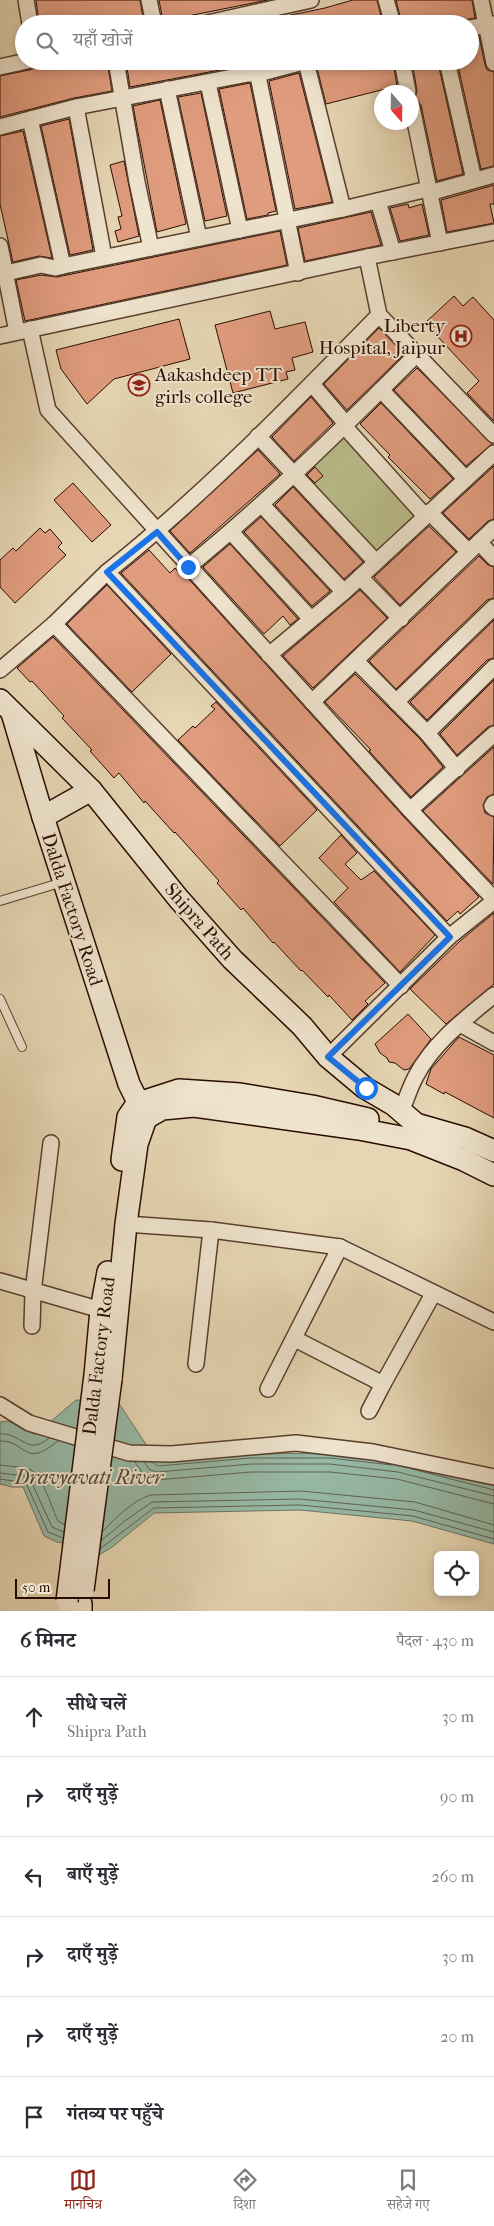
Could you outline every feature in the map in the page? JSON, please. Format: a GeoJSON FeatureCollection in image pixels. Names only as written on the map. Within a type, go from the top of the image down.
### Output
{"type":"FeatureCollection","features":[{"type":"Feature","properties":{"kind":"street"},"geometry":{"type":"LineString","coordinates":[[26,0],[28,15]]}},
{"type":"Feature","properties":{"kind":"street"},"geometry":{"type":"LineString","coordinates":[[149,0],[152,15]]}},
{"type":"Feature","properties":{"kind":"street"},"geometry":{"type":"LineString","coordinates":[[259,15],[311,0]]}},
{"type":"Feature","properties":{"kind":"street"},"geometry":{"type":"LineString","coordinates":[[386,0],[390,15]]}},
{"type":"Feature","properties":{"kind":"street"},"geometry":{"type":"LineString","coordinates":[[481,0],[490,24],[494,63]]}},
{"type":"Feature","properties":{"kind":"street"},"geometry":{"type":"LineString","coordinates":[[0,67],[15,64]]}},
{"type":"Feature","properties":{"kind":"street"},"geometry":{"type":"LineString","coordinates":[[118,70],[137,182],[151,248]]}},
{"type":"Feature","properties":{"kind":"street"},"geometry":{"type":"LineString","coordinates":[[0,127],[76,107],[248,74],[253,70]]}},
{"type":"Feature","properties":{"kind":"street"},"geometry":{"type":"LineString","coordinates":[[257,70],[298,273]]}},
{"type":"Feature","properties":{"kind":"street"},"geometry":{"type":"LineString","coordinates":[[309,70],[343,209]]}},
{"type":"Feature","properties":{"kind":"street"},"geometry":{"type":"LineString","coordinates":[[404,70],[407,85]]}},
{"type":"Feature","properties":{"kind":"street"},"geometry":{"type":"LineString","coordinates":[[449,70],[474,180]]}},
{"type":"Feature","properties":{"kind":"street"},"geometry":{"type":"LineString","coordinates":[[208,83],[240,230]]}},
{"type":"Feature","properties":{"kind":"street"},"geometry":{"type":"LineString","coordinates":[[167,89],[199,238]]}},
{"type":"Feature","properties":{"kind":"street"},"geometry":{"type":"LineString","coordinates":[[76,107],[104,257]]}},
{"type":"Feature","properties":{"kind":"street"},"geometry":{"type":"LineString","coordinates":[[30,119],[63,266]]}},
{"type":"Feature","properties":{"kind":"street"},"geometry":{"type":"LineString","coordinates":[[417,130],[440,243]]}},
{"type":"Feature","properties":{"kind":"street"},"geometry":{"type":"LineString","coordinates":[[6,273],[41,265],[55,268],[429,191],[494,175]]}},
{"type":"Feature","properties":{"kind":"street"},"geometry":{"type":"LineString","coordinates":[[378,200],[393,252]]}},
{"type":"Feature","properties":{"kind":"street"},"geometry":{"type":"LineString","coordinates":[[0,336],[367,257],[494,232]]}},
{"type":"Feature","properties":{"kind":"street"},"geometry":{"type":"LineString","coordinates":[[0,246],[6,273],[48,410],[269,656],[494,900],[450,937],[328,1057]]}},
{"type":"Feature","properties":{"kind":"street"},"geometry":{"type":"LineString","coordinates":[[367,257],[379,315],[416,356],[494,435]]}},
{"type":"Feature","properties":{"kind":"street"},"geometry":{"type":"LineString","coordinates":[[0,670],[54,624],[107,572],[157,532],[312,384],[379,315]]}},
{"type":"Feature","properties":{"kind":"street"},"geometry":{"type":"LineString","coordinates":[[188,567],[262,505],[346,426],[416,356]]}},
{"type":"Feature","properties":{"kind":"street"},"geometry":{"type":"LineString","coordinates":[[312,384],[346,426],[427,514],[474,547],[494,558]]}},
{"type":"Feature","properties":{"kind":"street"},"geometry":{"type":"LineString","coordinates":[[381,390],[466,479]]}},
{"type":"Feature","properties":{"kind":"street"},"geometry":{"type":"LineString","coordinates":[[258,436],[376,562]]}},
{"type":"Feature","properties":{"kind":"street"},"geometry":{"type":"LineString","coordinates":[[269,656],[344,592],[494,453]]}},
{"type":"Feature","properties":{"kind":"street"},"geometry":{"type":"LineString","coordinates":[[262,505],[344,592]]}},
{"type":"Feature","properties":{"kind":"street"},"geometry":{"type":"LineString","coordinates":[[312,702],[401,619],[494,528]]}},
{"type":"Feature","properties":{"kind":"street"},"geometry":{"type":"LineString","coordinates":[[231,532],[311,619]]}},
{"type":"Feature","properties":{"kind":"street"},"geometry":{"type":"LineString","coordinates":[[107,572],[450,937]]}},
{"type":"Feature","properties":{"kind":"street"},"geometry":{"type":"LineString","coordinates":[[360,577],[401,619]]}},
{"type":"Feature","properties":{"kind":"street"},"geometry":{"type":"LineString","coordinates":[[396,702],[494,607]]}},
{"type":"Feature","properties":{"kind":"street"},"geometry":{"type":"LineString","coordinates":[[54,624],[401,986]]}},
{"type":"Feature","properties":{"kind":"street"},"geometry":{"type":"LineString","coordinates":[[356,661],[427,733],[457,769]]}},
{"type":"Feature","properties":{"kind":"street"},"geometry":{"type":"LineString","coordinates":[[427,733],[494,667]]}},
{"type":"Feature","properties":{"kind":"street","name":"Shipra Path"},"geometry":{"type":"LineString","coordinates":[[4,708],[91,790],[178,898],[232,959],[302,1026],[328,1057],[413,1126],[494,1175]]}},
{"type":"Feature","properties":{"kind":"street","name":"Dalda Factory Road"},"geometry":{"type":"LineString","coordinates":[[4,708],[65,881],[129,1084],[142,1111],[103,1377],[73,1607]]}},
{"type":"Feature","properties":{"kind":"street"},"geometry":{"type":"LineString","coordinates":[[410,810],[494,734]]}},
{"type":"Feature","properties":{"kind":"street"},"geometry":{"type":"LineString","coordinates":[[43,817],[91,790]]}},
{"type":"Feature","properties":{"kind":"street"},"geometry":{"type":"LineString","coordinates":[[494,804],[492,806],[494,808]]}},
{"type":"Feature","properties":{"kind":"street"},"geometry":{"type":"LineString","coordinates":[[142,1111],[194,1106],[359,1129],[413,1126],[416,1076],[434,1049],[494,995]]}},
{"type":"Feature","properties":{"kind":"street"},"geometry":{"type":"LineString","coordinates":[[460,1024],[494,1044]]}},
{"type":"Feature","properties":{"kind":"street","name":"Dalda Factory Road"},"geometry":{"type":"LineString","coordinates":[[103,1377],[101,1310],[109,1270],[128,1117],[142,1111]]}},
{"type":"Feature","properties":{"kind":"street","name":"Shipra Path"},"geometry":{"type":"LineString","coordinates":[[413,1126],[465,1138],[494,1151]]}},
{"type":"Feature","properties":{"kind":"street"},"geometry":{"type":"LineString","coordinates":[[32,1326],[33,1292],[51,1143]]}},
{"type":"Feature","properties":{"kind":"street"},"geometry":{"type":"LineString","coordinates":[[126,1224],[211,1230],[340,1247],[433,1294],[494,1322]]}},
{"type":"Feature","properties":{"kind":"street"},"geometry":{"type":"LineString","coordinates":[[196,1364],[211,1230]]}},
{"type":"Feature","properties":{"kind":"street"},"geometry":{"type":"LineString","coordinates":[[268,1389],[340,1247]]}},
{"type":"Feature","properties":{"kind":"street"},"geometry":{"type":"LineString","coordinates":[[0,1281],[101,1310]]}},
{"type":"Feature","properties":{"kind":"street"},"geometry":{"type":"LineString","coordinates":[[368,1411],[433,1294]]}},
{"type":"Feature","properties":{"kind":"street"},"geometry":{"type":"LineString","coordinates":[[295,1339],[383,1384]]}},
{"type":"Feature","properties":{"kind":"street"},"geometry":{"type":"LineString","coordinates":[[0,1405],[29,1423],[129,1453],[172,1454],[296,1443],[373,1452],[494,1477]]}},
{"type":"Feature","properties":{"kind":"lane"},"geometry":{"type":"LineString","coordinates":[[0,901],[65,881]]}},
{"type":"Feature","properties":{"kind":"lane"},"geometry":{"type":"LineString","coordinates":[[0,999],[22,1047]]}},
{"type":"Feature","properties":{"kind":"shaded area"},"geometry":{"type":"Polygon","coordinates":[[[347,425],[432,510],[372,566],[292,477],[347,425]]]}},
{"type":"Feature","properties":{"kind":"water","name":"Dravyavati River"},"geometry":{"type":"Polygon","coordinates":[[[76,1400],[118,1402],[157,1461],[277,1454],[367,1457],[410,1462],[494,1485],[494,1544],[412,1521],[300,1510],[154,1513],[111,1548],[97,1556],[93,1548],[57,1542],[44,1536],[23,1487],[0,1484],[0,1422],[8,1421],[35,1435],[76,1400]]]}},
{"type":"Feature","properties":{"kind":"building"},"geometry":{"type":"Polygon","coordinates":[[[36,0],[140,0],[142,15],[38,15],[36,0]]]}},
{"type":"Feature","properties":{"kind":"building"},"geometry":{"type":"Polygon","coordinates":[[[159,0],[268,0],[193,15],[162,15],[159,0]]]}},
{"type":"Feature","properties":{"kind":"building"},"geometry":{"type":"Polygon","coordinates":[[[353,0],[377,0],[381,15],[291,15],[353,0]]]}},
{"type":"Feature","properties":{"kind":"building"},"geometry":{"type":"Polygon","coordinates":[[[396,0],[472,0],[474,15],[400,15],[396,0]]]}},
{"type":"Feature","properties":{"kind":"building"},"geometry":{"type":"Polygon","coordinates":[[[479,36],[487,70],[494,72],[494,166],[481,169],[459,70],[479,70],[479,36]]]}},
{"type":"Feature","properties":{"kind":"building"},"geometry":{"type":"Polygon","coordinates":[[[29,70],[108,70],[112,91],[74,98],[0,117],[0,76],[29,70]]]}},
{"type":"Feature","properties":{"kind":"building"},"geometry":{"type":"Polygon","coordinates":[[[127,70],[220,70],[130,87],[127,70]]]}},
{"type":"Feature","properties":{"kind":"building"},"geometry":{"type":"Polygon","coordinates":[[[318,70],[394,70],[397,85],[374,85],[374,92],[326,104],[318,70]]]}},
{"type":"Feature","properties":{"kind":"building"},"geometry":{"type":"Polygon","coordinates":[[[414,70],[440,70],[463,174],[437,181],[419,103],[419,85],[416,85],[414,70]]]}},
{"type":"Feature","properties":{"kind":"building"},"geometry":{"type":"Polygon","coordinates":[[[299,73],[332,202],[295,209],[269,81],[299,73]]]}},
{"type":"Feature","properties":{"kind":"building"},"geometry":{"type":"Polygon","coordinates":[[[250,83],[276,211],[268,213],[268,215],[247,219],[219,89],[250,83]]]}},
{"type":"Feature","properties":{"kind":"building"},"geometry":{"type":"Polygon","coordinates":[[[201,93],[227,216],[205,221],[178,97],[201,93]]]}},
{"type":"Feature","properties":{"kind":"building"},"geometry":{"type":"Polygon","coordinates":[[[160,100],[186,224],[157,232],[133,106],[160,100]]]}},
{"type":"Feature","properties":{"kind":"building"},"geometry":{"type":"Polygon","coordinates":[[[69,119],[93,250],[70,255],[41,126],[69,119]]]}},
{"type":"Feature","properties":{"kind":"building"},"geometry":{"type":"Polygon","coordinates":[[[23,131],[52,258],[39,256],[13,262],[0,204],[0,136],[23,131]]]}},
{"type":"Feature","properties":{"kind":"building"},"geometry":{"type":"Polygon","coordinates":[[[124,161],[139,236],[118,242],[115,231],[121,229],[118,217],[122,216],[110,165],[124,161]]]}},
{"type":"Feature","properties":{"kind":"building"},"geometry":{"type":"Polygon","coordinates":[[[494,185],[494,204],[490,204],[494,223],[447,232],[441,200],[494,185]]]}},
{"type":"Feature","properties":{"kind":"building"},"geometry":{"type":"Polygon","coordinates":[[[408,204],[409,208],[422,204],[429,235],[400,241],[390,208],[408,204]]]}},
{"type":"Feature","properties":{"kind":"building"},"geometry":{"type":"Polygon","coordinates":[[[371,212],[381,245],[305,261],[298,228],[371,212]]]}},
{"type":"Feature","properties":{"kind":"building"},"geometry":{"type":"Polygon","coordinates":[[[280,231],[287,265],[25,321],[16,280],[41,275],[57,277],[280,231]]]}},
{"type":"Feature","properties":{"kind":"building"},"geometry":{"type":"Polygon","coordinates":[[[454,296],[463,306],[473,297],[494,320],[494,421],[467,393],[479,381],[425,323],[454,296]]]}},
{"type":"Feature","properties":{"kind":"building"},"geometry":{"type":"Polygon","coordinates":[[[270,311],[275,329],[305,322],[313,352],[292,358],[295,370],[286,372],[288,379],[233,393],[215,325],[270,311]]]}},
{"type":"Feature","properties":{"kind":"building"},"geometry":{"type":"Polygon","coordinates":[[[179,319],[190,359],[114,379],[87,404],[61,369],[56,350],[179,319]]]}},
{"type":"Feature","properties":{"kind":"building"},"geometry":{"type":"Polygon","coordinates":[[[379,328],[404,354],[347,410],[324,384],[379,328]]]}},
{"type":"Feature","properties":{"kind":"building"},"geometry":{"type":"Polygon","coordinates":[[[417,368],[492,444],[466,466],[394,390],[417,368]]]}},
{"type":"Feature","properties":{"kind":"building"},"geometry":{"type":"Polygon","coordinates":[[[311,397],[333,423],[294,461],[272,437],[311,397]]]}},
{"type":"Feature","properties":{"kind":"building"},"geometry":{"type":"Polygon","coordinates":[[[381,403],[453,479],[430,499],[388,457],[390,455],[360,424],[381,403]]]}},
{"type":"Feature","properties":{"kind":"building"},"geometry":{"type":"Polygon","coordinates":[[[258,450],[280,474],[190,553],[170,531],[258,450]]]}},
{"type":"Feature","properties":{"kind":"building"},"geometry":{"type":"Polygon","coordinates":[[[494,466],[494,519],[488,521],[469,539],[443,513],[494,466]]]}},
{"type":"Feature","properties":{"kind":"building"},"geometry":{"type":"Polygon","coordinates":[[[315,467],[323,476],[315,483],[307,475],[315,467]]]}},
{"type":"Feature","properties":{"kind":"building"},"geometry":{"type":"Polygon","coordinates":[[[73,483],[111,525],[92,542],[54,500],[73,483]]]}},
{"type":"Feature","properties":{"kind":"building"},"geometry":{"type":"Polygon","coordinates":[[[293,487],[363,562],[344,579],[275,505],[293,487]]]}},
{"type":"Feature","properties":{"kind":"building"},"geometry":{"type":"Polygon","coordinates":[[[261,517],[330,591],[312,606],[244,532],[261,517]]]}},
{"type":"Feature","properties":{"kind":"building"},"geometry":{"type":"Polygon","coordinates":[[[429,526],[456,552],[400,605],[374,577],[429,526]]]}},
{"type":"Feature","properties":{"kind":"building"},"geometry":{"type":"Polygon","coordinates":[[[40,528],[45,533],[50,529],[62,543],[58,547],[66,555],[15,603],[0,587],[0,560],[13,548],[16,551],[40,528]]]}},
{"type":"Feature","properties":{"kind":"building"},"geometry":{"type":"Polygon","coordinates":[[[230,544],[298,619],[290,625],[283,616],[264,634],[203,567],[230,544]]]}},
{"type":"Feature","properties":{"kind":"building"},"geometry":{"type":"Polygon","coordinates":[[[149,550],[170,573],[175,568],[184,578],[186,576],[403,816],[479,897],[460,914],[458,911],[447,921],[121,573],[149,550]]]}},
{"type":"Feature","properties":{"kind":"building"},"geometry":{"type":"Polygon","coordinates":[[[479,556],[488,565],[494,567],[494,598],[487,600],[396,689],[369,661],[479,556]]]}},
{"type":"Feature","properties":{"kind":"building"},"geometry":{"type":"Polygon","coordinates":[[[107,585],[171,654],[132,692],[67,624],[107,585]]]}},
{"type":"Feature","properties":{"kind":"building"},"geometry":{"type":"Polygon","coordinates":[[[360,590],[387,618],[313,688],[283,656],[360,590]]]}},
{"type":"Feature","properties":{"kind":"building"},"geometry":{"type":"Polygon","coordinates":[[[494,620],[494,658],[487,660],[427,720],[410,702],[494,620]]]}},
{"type":"Feature","properties":{"kind":"building"},"geometry":{"type":"Polygon","coordinates":[[[53,637],[385,983],[365,1001],[368,1004],[352,1020],[329,995],[328,997],[273,943],[243,908],[241,910],[217,883],[219,881],[203,863],[145,801],[144,803],[119,773],[114,778],[90,751],[92,750],[62,718],[64,716],[32,681],[30,682],[17,668],[53,637]]]}},
{"type":"Feature","properties":{"kind":"building"},"geometry":{"type":"Polygon","coordinates":[[[355,674],[420,739],[443,767],[411,797],[369,751],[371,750],[325,702],[355,674]]]}},
{"type":"Feature","properties":{"kind":"building"},"geometry":{"type":"Polygon","coordinates":[[[494,680],[494,725],[488,727],[457,755],[440,734],[494,680]]]}},
{"type":"Feature","properties":{"kind":"building"},"geometry":{"type":"Polygon","coordinates":[[[216,702],[317,810],[280,846],[178,740],[193,726],[195,728],[215,709],[211,706],[216,702]]]}},
{"type":"Feature","properties":{"kind":"building"},"geometry":{"type":"Polygon","coordinates":[[[494,747],[494,794],[487,797],[483,805],[485,813],[494,817],[493,884],[423,811],[494,747]]]}},
{"type":"Feature","properties":{"kind":"building"},"geometry":{"type":"Polygon","coordinates":[[[341,835],[357,853],[345,864],[361,880],[374,871],[435,935],[400,972],[334,902],[348,888],[319,858],[341,835]]]}},
{"type":"Feature","properties":{"kind":"building"},"geometry":{"type":"Polygon","coordinates":[[[494,913],[494,984],[446,1024],[410,989],[460,941],[494,913]]]}},
{"type":"Feature","properties":{"kind":"building"},"geometry":{"type":"Polygon","coordinates":[[[408,1014],[431,1039],[409,1069],[404,1070],[395,1063],[389,1062],[380,1053],[375,1044],[408,1014]]]}},
{"type":"Feature","properties":{"kind":"building"},"geometry":{"type":"Polygon","coordinates":[[[459,1037],[494,1055],[494,1118],[426,1084],[431,1069],[459,1037]]]}},
{"type":"Feature","properties":{"kind":"place","name":"Liberty Hospital, Jaipur"},"geometry":{"type":"Point","coordinates":[461,336]}},
{"type":"Feature","properties":{"kind":"place","name":"Aakashdeep TT girls college"},"geometry":{"type":"Point","coordinates":[139,385]}},
{"type":"Feature","properties":{"kind":"route"},"geometry":{"type":"LineString","coordinates":[[188,567],[157,532],[107,572],[450,937],[328,1057],[366,1088]]}}]}
